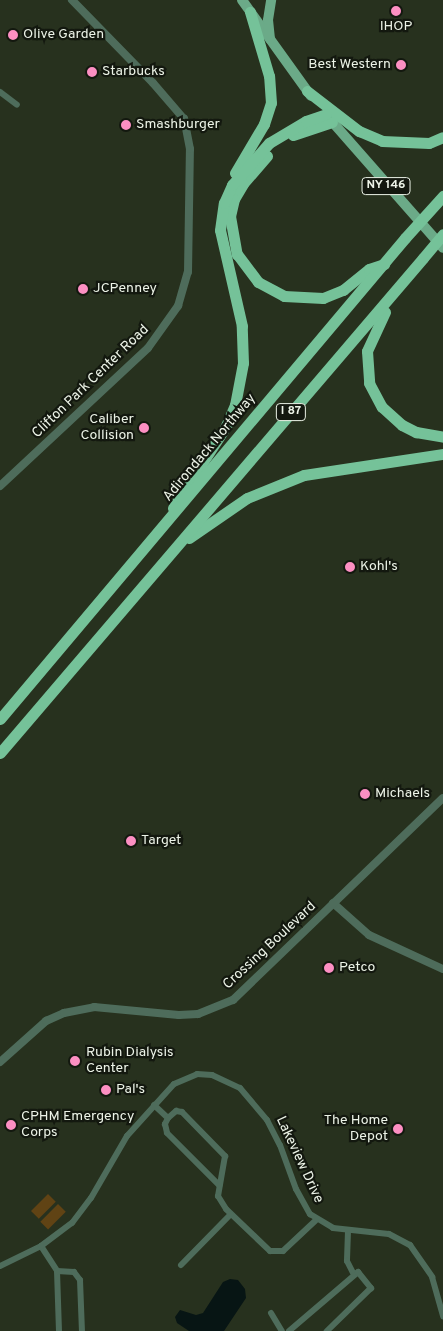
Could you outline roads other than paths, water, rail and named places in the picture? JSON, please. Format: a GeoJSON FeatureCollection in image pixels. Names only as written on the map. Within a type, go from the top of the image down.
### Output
{"type":"FeatureCollection","features":[{"type":"Feature","properties":{"kind":"highway"},"geometry":{"type":"LineString","coordinates":[[163,528],[179,496],[218,440],[234,405],[243,364],[242,326],[220,230],[226,189],[264,124],[271,103],[269,76],[250,12]]}},
{"type":"Feature","properties":{"kind":"highway"},"geometry":{"type":"LineString","coordinates":[[308,91],[359,131],[382,141],[420,143],[443,137]]}},
{"type":"Feature","properties":{"kind":"highway"},"geometry":{"type":"LineString","coordinates":[[224,203],[232,186],[269,143],[306,121],[329,118]]}},
{"type":"Feature","properties":{"kind":"highway"},"geometry":{"type":"LineString","coordinates":[[329,118],[286,139],[243,184],[234,199],[230,216],[237,254],[258,282],[278,293],[299,299],[323,298],[336,294],[369,269],[384,264]]}},
{"type":"Feature","properties":{"kind":"highway","name":"Adirondack Northway"},"geometry":{"type":"LineString","coordinates":[[0,719],[443,195]]}},
{"type":"Feature","properties":{"kind":"highway","name":"I 87"},"geometry":{"type":"LineString","coordinates":[[0,753],[443,234]]}},
{"type":"Feature","properties":{"kind":"highway"},"geometry":{"type":"LineString","coordinates":[[414,269],[379,321],[369,342],[366,362],[369,383],[382,407],[402,425],[416,432],[443,437]]}},
{"type":"Feature","properties":{"kind":"highway"},"geometry":{"type":"LineString","coordinates":[[168,554],[225,510],[266,488],[304,475],[443,454]]}},
{"type":"Feature","properties":{"kind":"main road","name":"NY 146"},"geometry":{"type":"LineString","coordinates":[[242,0],[271,43],[329,118],[443,248]]}},
{"type":"Feature","properties":{"kind":"main road"},"geometry":{"type":"LineString","coordinates":[[271,0],[268,20],[271,43]]}},
{"type":"Feature","properties":{"kind":"street","name":"Clifton Park Center Road"},"geometry":{"type":"LineString","coordinates":[[0,486],[148,348],[178,306],[188,272],[190,149],[184,119],[153,83],[72,0]]}},
{"type":"Feature","properties":{"kind":"street"},"geometry":{"type":"LineString","coordinates":[[0,92],[17,105]]}},
{"type":"Feature","properties":{"kind":"street","name":"Crossing Boulevard"},"geometry":{"type":"LineString","coordinates":[[0,1062],[46,1021],[74,1010],[94,1007],[179,1016],[198,1014],[218,1007],[251,985],[443,798]]}},
{"type":"Feature","properties":{"kind":"street"},"geometry":{"type":"LineString","coordinates":[[333,904],[370,935],[443,969]]}},
{"type":"Feature","properties":{"kind":"street","name":"Lakeview Drive"},"geometry":{"type":"LineString","coordinates":[[0,1266],[41,1246],[72,1223],[83,1210],[122,1143],[174,1084],[197,1074],[212,1075],[240,1088],[275,1134],[296,1189],[316,1220],[348,1231],[390,1234],[410,1245],[432,1277],[443,1316]]}},
{"type":"Feature","properties":{"kind":"street"},"geometry":{"type":"LineString","coordinates":[[154,1105],[168,1118]]}},
{"type":"Feature","properties":{"kind":"street"},"geometry":{"type":"LineString","coordinates":[[218,1185],[168,1133],[165,1124],[168,1118],[176,1111],[182,1112],[225,1156],[218,1185],[218,1196],[231,1214],[273,1252],[286,1248],[316,1220]]}},
{"type":"Feature","properties":{"kind":"street"},"geometry":{"type":"LineString","coordinates":[[181,1265],[231,1214]]}},
{"type":"Feature","properties":{"kind":"street"},"geometry":{"type":"LineString","coordinates":[[348,1231],[347,1261],[353,1273]]}},
{"type":"Feature","properties":{"kind":"street"},"geometry":{"type":"LineString","coordinates":[[41,1246],[57,1271],[59,1331]]}},
{"type":"Feature","properties":{"kind":"street"},"geometry":{"type":"LineString","coordinates":[[57,1271],[74,1272],[80,1280],[82,1331]]}},
{"type":"Feature","properties":{"kind":"street"},"geometry":{"type":"LineString","coordinates":[[289,1331],[300,1325],[353,1273],[358,1272],[371,1288],[327,1331]]}},
{"type":"Feature","properties":{"kind":"street"},"geometry":{"type":"LineString","coordinates":[[271,1313],[282,1331]]}},
{"type":"Feature","properties":{"kind":"place","name":"IHOP"},"geometry":{"type":"Point","coordinates":[396,11]}},
{"type":"Feature","properties":{"kind":"place","name":"Olive Garden"},"geometry":{"type":"Point","coordinates":[13,35]}},
{"type":"Feature","properties":{"kind":"place","name":"Best Western"},"geometry":{"type":"Point","coordinates":[401,65]}},
{"type":"Feature","properties":{"kind":"place","name":"Starbucks"},"geometry":{"type":"Point","coordinates":[92,72]}},
{"type":"Feature","properties":{"kind":"place","name":"Smashburger"},"geometry":{"type":"Point","coordinates":[126,125]}},
{"type":"Feature","properties":{"kind":"place","name":"JCPenney"},"geometry":{"type":"Point","coordinates":[83,289]}},
{"type":"Feature","properties":{"kind":"place","name":"Caliber Collision"},"geometry":{"type":"Point","coordinates":[144,428]}},
{"type":"Feature","properties":{"kind":"place","name":"Kohl's"},"geometry":{"type":"Point","coordinates":[350,567]}},
{"type":"Feature","properties":{"kind":"place","name":"Michaels"},"geometry":{"type":"Point","coordinates":[365,794]}},
{"type":"Feature","properties":{"kind":"place","name":"Target"},"geometry":{"type":"Point","coordinates":[131,841]}},
{"type":"Feature","properties":{"kind":"place","name":"Petco"},"geometry":{"type":"Point","coordinates":[329,968]}},
{"type":"Feature","properties":{"kind":"place","name":"Rubin Dialysis Center"},"geometry":{"type":"Point","coordinates":[75,1061]}},
{"type":"Feature","properties":{"kind":"place","name":"Pal's"},"geometry":{"type":"Point","coordinates":[106,1090]}},
{"type":"Feature","properties":{"kind":"place","name":"CPHM Emergency Corps"},"geometry":{"type":"Point","coordinates":[11,1125]}},
{"type":"Feature","properties":{"kind":"place","name":"The Home Depot"},"geometry":{"type":"Point","coordinates":[398,1129]}}]}
